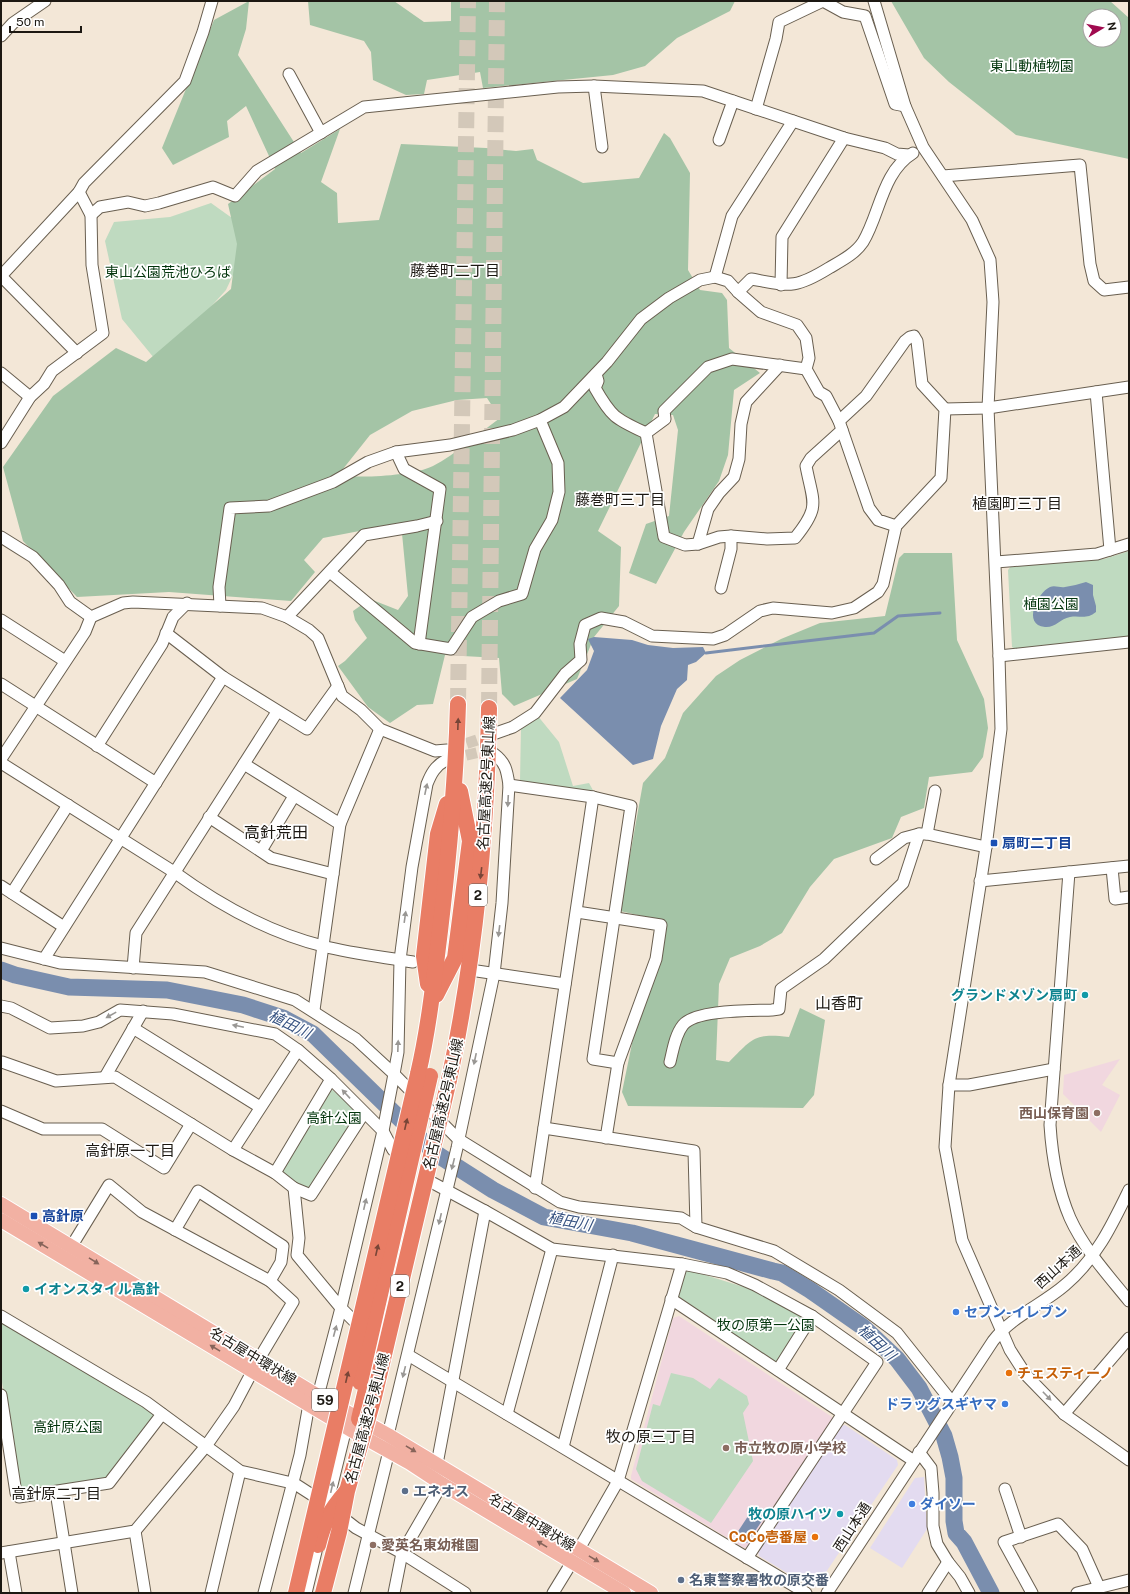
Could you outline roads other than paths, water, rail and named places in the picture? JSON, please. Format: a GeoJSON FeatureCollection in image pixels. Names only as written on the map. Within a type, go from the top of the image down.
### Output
{"type":"FeatureCollection","features":[{"type":"Feature","properties":{"kind":"highway","name":"2"},"geometry":{"type":"LineString","coordinates":[[448,761],[458,704]]}},
{"type":"Feature","properties":{"kind":"highway","name":"名古屋高速2号東山線"},"geometry":{"type":"LineString","coordinates":[[322,1483],[435,1077],[462,1021],[473,973],[488,776],[489,708]]}},
{"type":"Feature","properties":{"kind":"highway","name":"名古屋高速2号東山線"},"geometry":{"type":"LineString","coordinates":[[347,1491],[374,1397],[435,1077],[427,1035],[450,841],[448,761]]}},
{"type":"Feature","properties":{"kind":"highway"},"geometry":{"type":"LineString","coordinates":[[353,1423],[435,1077]]}},
{"type":"Feature","properties":{"kind":"highway"},"geometry":{"type":"LineString","coordinates":[[288,1593],[305,1524],[322,1483]]}},
{"type":"Feature","properties":{"kind":"highway"},"geometry":{"type":"LineString","coordinates":[[296,1593],[322,1483]]}},
{"type":"Feature","properties":{"kind":"highway"},"geometry":{"type":"LineString","coordinates":[[307,1593],[322,1526],[328,1513],[347,1491]]}},
{"type":"Feature","properties":{"kind":"highway"},"geometry":{"type":"LineString","coordinates":[[315,1593],[331,1527],[347,1491]]}},
{"type":"Feature","properties":{"kind":"highway"},"geometry":{"type":"LineString","coordinates":[[323,1593],[339,1532],[347,1491]]}},
{"type":"Feature","properties":{"kind":"highway"},"geometry":{"type":"LineString","coordinates":[[330,1593],[345,1532],[347,1491]]}},
{"type":"Feature","properties":{"kind":"main road","name":"名古屋中環状線"},"geometry":{"type":"LineString","coordinates":[[1,1204],[256,1365],[353,1423],[389,1451],[624,1593]]}},
{"type":"Feature","properties":{"kind":"main road","name":"名古屋中環状線"},"geometry":{"type":"LineString","coordinates":[[1,1220],[256,1365]]}},
{"type":"Feature","properties":{"kind":"main road","name":"名古屋中環状線"},"geometry":{"type":"LineString","coordinates":[[353,1423],[388,1435],[651,1593]]}},
{"type":"Feature","properties":{"kind":"street"},"geometry":{"type":"LineString","coordinates":[[1,36],[13,23],[45,1]]}},
{"type":"Feature","properties":{"kind":"street"},"geometry":{"type":"LineString","coordinates":[[77,353],[1,276],[79,192],[84,183],[185,81],[203,32],[212,1]]}},
{"type":"Feature","properties":{"kind":"street"},"geometry":{"type":"LineString","coordinates":[[756,109],[776,39],[779,22],[823,1],[843,12],[865,16],[895,104],[905,106]]}},
{"type":"Feature","properties":{"kind":"street"},"geometry":{"type":"LineString","coordinates":[[874,1],[905,106],[923,147],[972,220],[990,260],[993,302],[988,408],[996,562],[1001,729],[986,847],[949,1085],[945,1147],[961,1232],[968,1255],[1010,1350],[1026,1375],[1064,1414],[1129,1460]]}},
{"type":"Feature","properties":{"kind":"street"},"geometry":{"type":"LineString","coordinates":[[289,74],[321,133]]}},
{"type":"Feature","properties":{"kind":"street"},"geometry":{"type":"LineString","coordinates":[[91,215],[100,207],[128,202],[145,206],[152,205],[213,187],[235,196],[257,171],[364,107],[558,87],[594,86],[703,91],[844,138],[885,148],[897,154],[910,155]]}},
{"type":"Feature","properties":{"kind":"street"},"geometry":{"type":"LineString","coordinates":[[594,86],[602,147]]}},
{"type":"Feature","properties":{"kind":"street"},"geometry":{"type":"LineString","coordinates":[[719,140],[733,101]]}},
{"type":"Feature","properties":{"kind":"street"},"geometry":{"type":"LineString","coordinates":[[716,277],[732,216],[793,121]]}},
{"type":"Feature","properties":{"kind":"street"},"geometry":{"type":"LineString","coordinates":[[781,285],[782,237],[844,138]]}},
{"type":"Feature","properties":{"kind":"street"},"geometry":{"type":"LineString","coordinates":[[738,292],[751,279],[781,285],[795,285],[812,278],[850,255],[862,244],[896,169],[910,155],[923,147]]}},
{"type":"Feature","properties":{"kind":"street"},"geometry":{"type":"LineString","coordinates":[[943,176],[1080,165],[1090,264],[1094,281],[1104,290],[1129,287]]}},
{"type":"Feature","properties":{"kind":"street"},"geometry":{"type":"LineString","coordinates":[[1,443],[30,397],[44,384],[52,371],[103,333],[92,264],[91,215],[79,192]]}},
{"type":"Feature","properties":{"kind":"street"},"geometry":{"type":"LineString","coordinates":[[220,606],[220,586],[230,508],[269,506],[333,482],[368,462],[396,452],[450,445],[513,430],[540,420],[564,407],[596,374],[641,319],[669,298],[700,280],[716,277],[728,281],[761,312],[797,325],[806,338],[809,358],[806,369],[819,392],[826,396],[841,426],[869,508],[878,520],[896,526]]}},
{"type":"Feature","properties":{"kind":"street"},"geometry":{"type":"LineString","coordinates":[[496,733],[513,727],[535,713],[565,674],[581,660],[580,644],[585,625],[601,618],[624,622],[652,636],[705,640],[725,635],[760,611],[774,608],[832,613],[854,608],[878,592],[883,584],[896,526],[941,478],[945,409],[922,384],[917,341],[914,336],[910,337],[866,396],[841,426],[811,458],[806,466],[813,498],[812,514],[796,538],[767,539],[731,536],[719,537],[698,544],[685,545],[664,537],[646,433]]}},
{"type":"Feature","properties":{"kind":"street"},"geometry":{"type":"LineString","coordinates":[[646,433],[665,419],[664,411],[708,367],[732,359],[806,369]]}},
{"type":"Feature","properties":{"kind":"street"},"geometry":{"type":"LineString","coordinates":[[698,544],[708,509],[719,492],[734,477],[739,459],[741,424],[746,402],[780,365]]}},
{"type":"Feature","properties":{"kind":"street"},"geometry":{"type":"LineString","coordinates":[[1,373],[30,397]]}},
{"type":"Feature","properties":{"kind":"street"},"geometry":{"type":"LineString","coordinates":[[596,374],[598,381],[595,388],[607,410],[618,420],[646,433]]}},
{"type":"Feature","properties":{"kind":"street"},"geometry":{"type":"LineString","coordinates":[[945,409],[988,408],[1129,387]]}},
{"type":"Feature","properties":{"kind":"street"},"geometry":{"type":"LineString","coordinates":[[1096,392],[1110,550]]}},
{"type":"Feature","properties":{"kind":"street"},"geometry":{"type":"LineString","coordinates":[[330,572],[415,643],[451,649],[472,617],[499,601],[522,594],[535,549],[552,520],[559,492],[558,463],[540,420]]}},
{"type":"Feature","properties":{"kind":"street"},"geometry":{"type":"LineString","coordinates":[[396,452],[404,469],[440,489],[437,521],[419,644]]}},
{"type":"Feature","properties":{"kind":"street"},"geometry":{"type":"LineString","coordinates":[[287,617],[364,534],[417,526],[437,521]]}},
{"type":"Feature","properties":{"kind":"street"},"geometry":{"type":"LineString","coordinates":[[721,588],[731,549],[731,536]]}},
{"type":"Feature","properties":{"kind":"street"},"geometry":{"type":"LineString","coordinates":[[1,537],[33,557],[59,586],[70,602],[91,617]]}},
{"type":"Feature","properties":{"kind":"street"},"geometry":{"type":"LineString","coordinates":[[996,562],[1097,554],[1129,544]]}},
{"type":"Feature","properties":{"kind":"street"},"geometry":{"type":"LineString","coordinates":[[1,759],[37,707],[65,661],[85,632],[91,617],[123,603],[187,603],[262,608],[287,617],[309,630],[318,638],[342,696],[362,710],[380,729],[435,751],[448,761],[431,773],[427,784],[412,867],[400,960],[398,1052],[384,1127],[341,1308],[313,1400],[264,1593]]}},
{"type":"Feature","properties":{"kind":"street"},"geometry":{"type":"LineString","coordinates":[[97,746],[162,644],[173,617],[187,603]]}},
{"type":"Feature","properties":{"kind":"street"},"geometry":{"type":"LineString","coordinates":[[1,620],[65,661]]}},
{"type":"Feature","properties":{"kind":"street"},"geometry":{"type":"LineString","coordinates":[[166,633],[223,677],[277,712],[307,729],[338,686]]}},
{"type":"Feature","properties":{"kind":"street"},"geometry":{"type":"LineString","coordinates":[[999,656],[1129,642]]}},
{"type":"Feature","properties":{"kind":"street"},"geometry":{"type":"LineString","coordinates":[[44,959],[223,677]]}},
{"type":"Feature","properties":{"kind":"street"},"geometry":{"type":"LineString","coordinates":[[1,684],[156,783]]}},
{"type":"Feature","properties":{"kind":"street"},"geometry":{"type":"LineString","coordinates":[[132,968],[136,933],[277,712]]}},
{"type":"Feature","properties":{"kind":"street"},"geometry":{"type":"LineString","coordinates":[[314,1010],[340,824],[380,729]]}},
{"type":"Feature","properties":{"kind":"street"},"geometry":{"type":"LineString","coordinates":[[388,1435],[448,1185],[494,974],[502,903],[509,785],[507,768],[502,760],[494,754]]}},
{"type":"Feature","properties":{"kind":"street"},"geometry":{"type":"LineString","coordinates":[[1,763],[121,838],[193,886],[251,919],[323,946],[413,962]]}},
{"type":"Feature","properties":{"kind":"street"},"geometry":{"type":"LineString","coordinates":[[244,764],[340,824]]}},
{"type":"Feature","properties":{"kind":"street"},"geometry":{"type":"LineString","coordinates":[[509,785],[593,797],[631,806],[593,1059],[618,1063]]}},
{"type":"Feature","properties":{"kind":"street"},"geometry":{"type":"LineString","coordinates":[[670,1062],[677,1037],[684,1024],[703,1015],[728,1011],[778,1009],[781,989],[824,958],[903,883],[923,834],[935,791]]}},
{"type":"Feature","properties":{"kind":"street"},"geometry":{"type":"LineString","coordinates":[[261,851],[294,796]]}},
{"type":"Feature","properties":{"kind":"street"},"geometry":{"type":"LineString","coordinates":[[535,1188],[593,797]]}},
{"type":"Feature","properties":{"kind":"street"},"geometry":{"type":"LineString","coordinates":[[12,893],[68,805]]}},
{"type":"Feature","properties":{"kind":"street"},"geometry":{"type":"LineString","coordinates":[[209,817],[271,858],[333,874]]}},
{"type":"Feature","properties":{"kind":"street"},"geometry":{"type":"LineString","coordinates":[[876,859],[904,838],[923,834],[986,847]]}},
{"type":"Feature","properties":{"kind":"street"},"geometry":{"type":"LineString","coordinates":[[980,881],[1129,866]]}},
{"type":"Feature","properties":{"kind":"street"},"geometry":{"type":"LineString","coordinates":[[1112,868],[1115,898],[1129,897]]}},
{"type":"Feature","properties":{"kind":"street"},"geometry":{"type":"LineString","coordinates":[[1069,872],[1050,1125],[1055,1165],[1063,1200],[1071,1219],[1093,1257],[1129,1301]]}},
{"type":"Feature","properties":{"kind":"street"},"geometry":{"type":"LineString","coordinates":[[1,886],[64,927]]}},
{"type":"Feature","properties":{"kind":"street"},"geometry":{"type":"LineString","coordinates":[[577,912],[661,925],[656,959],[618,1063],[606,1138]]}},
{"type":"Feature","properties":{"kind":"street"},"geometry":{"type":"LineString","coordinates":[[1,948],[60,963],[205,972],[295,1000],[314,1010],[356,1039],[394,1074],[457,1144],[535,1188],[567,1205],[681,1218],[696,1227],[774,1251],[839,1290],[897,1333],[952,1404]]}},
{"type":"Feature","properties":{"kind":"street"},"geometry":{"type":"LineString","coordinates":[[473,973],[494,974],[565,984]]}},
{"type":"Feature","properties":{"kind":"street"},"geometry":{"type":"LineString","coordinates":[[1,1006],[11,1008],[50,1028],[83,1026],[99,1022],[120,1010],[143,1011],[210,1020],[275,1034],[298,1050],[331,1078],[364,1113],[384,1127],[393,1150]]}},
{"type":"Feature","properties":{"kind":"street"},"geometry":{"type":"LineString","coordinates":[[105,1077],[143,1011]]}},
{"type":"Feature","properties":{"kind":"street"},"geometry":{"type":"LineString","coordinates":[[133,1028],[260,1106]]}},
{"type":"Feature","properties":{"kind":"street"},"geometry":{"type":"LineString","coordinates":[[233,1150],[260,1106],[298,1050]]}},
{"type":"Feature","properties":{"kind":"street"},"geometry":{"type":"LineString","coordinates":[[1,1062],[56,1081],[115,1077],[233,1150],[275,1173],[294,1188],[311,1195],[364,1113]]}},
{"type":"Feature","properties":{"kind":"street"},"geometry":{"type":"LineString","coordinates":[[949,1085],[968,1084],[1054,1068]]}},
{"type":"Feature","properties":{"kind":"street"},"geometry":{"type":"LineString","coordinates":[[275,1173],[331,1078]]}},
{"type":"Feature","properties":{"kind":"street"},"geometry":{"type":"LineString","coordinates":[[1,1111],[44,1129],[102,1129],[164,1168],[191,1124]]}},
{"type":"Feature","properties":{"kind":"street"},"geometry":{"type":"LineString","coordinates":[[544,1128],[694,1152],[696,1227]]}},
{"type":"Feature","properties":{"kind":"street"},"geometry":{"type":"LineString","coordinates":[[433,1183],[448,1185],[485,1211],[552,1249],[682,1264],[727,1273],[755,1285],[812,1316],[877,1362],[747,1558]]}},
{"type":"Feature","properties":{"kind":"street"},"geometry":{"type":"LineString","coordinates":[[16,1593],[5,1552],[135,1531],[206,1446],[234,1406],[293,1302],[270,1281],[142,1212],[109,1185],[71,1247]]}},
{"type":"Feature","properties":{"kind":"street"},"geometry":{"type":"LineString","coordinates":[[294,1188],[299,1238],[297,1255],[354,1322],[365,1338]]}},
{"type":"Feature","properties":{"kind":"street","name":"西山本通"},"geometry":{"type":"LineString","coordinates":[[827,1593],[1001,1331],[1065,1285],[1093,1257],[1103,1242],[1129,1190]]}},
{"type":"Feature","properties":{"kind":"street"},"geometry":{"type":"LineString","coordinates":[[175,1230],[198,1191],[284,1246],[281,1262],[270,1281]]}},
{"type":"Feature","properties":{"kind":"street"},"geometry":{"type":"LineString","coordinates":[[437,1464],[485,1211]]}},
{"type":"Feature","properties":{"kind":"street"},"geometry":{"type":"LineString","coordinates":[[507,1414],[552,1249]]}},
{"type":"Feature","properties":{"kind":"street"},"geometry":{"type":"LineString","coordinates":[[562,1447],[613,1255]]}},
{"type":"Feature","properties":{"kind":"street"},"geometry":{"type":"LineString","coordinates":[[579,1550],[618,1481],[682,1264]]}},
{"type":"Feature","properties":{"kind":"street"},"geometry":{"type":"LineString","coordinates":[[672,1299],[843,1415],[916,1457],[930,1468],[933,1493],[933,1526],[937,1544],[948,1562],[960,1577],[969,1593]]}},
{"type":"Feature","properties":{"kind":"street"},"geometry":{"type":"LineString","coordinates":[[1,1316],[146,1402],[240,1470],[292,1482],[356,1528],[402,1553],[463,1593]]}},
{"type":"Feature","properties":{"kind":"street"},"geometry":{"type":"LineString","coordinates":[[778,1370],[812,1316]]}},
{"type":"Feature","properties":{"kind":"street"},"geometry":{"type":"LineString","coordinates":[[1064,1414],[1129,1338]]}},
{"type":"Feature","properties":{"kind":"street"},"geometry":{"type":"LineString","coordinates":[[408,1355],[806,1593]]}},
{"type":"Feature","properties":{"kind":"street"},"geometry":{"type":"LineString","coordinates":[[1,1395],[16,1493],[19,1497],[109,1483],[162,1414]]}},
{"type":"Feature","properties":{"kind":"street"},"geometry":{"type":"LineString","coordinates":[[307,1593],[327,1506],[353,1423]]}},
{"type":"Feature","properties":{"kind":"street"},"geometry":{"type":"LineString","coordinates":[[319,1593],[338,1514],[353,1423]]}},
{"type":"Feature","properties":{"kind":"street"},"geometry":{"type":"LineString","coordinates":[[354,1593],[389,1451]]}},
{"type":"Feature","properties":{"kind":"street"},"geometry":{"type":"LineString","coordinates":[[210,1593],[240,1470]]}},
{"type":"Feature","properties":{"kind":"street"},"geometry":{"type":"LineString","coordinates":[[394,1593],[402,1553],[442,1484]]}},
{"type":"Feature","properties":{"kind":"street"},"geometry":{"type":"LineString","coordinates":[[1005,1490],[1021,1537]]}},
{"type":"Feature","properties":{"kind":"street"},"geometry":{"type":"LineString","coordinates":[[56,1492],[72,1593]]}},
{"type":"Feature","properties":{"kind":"street"},"geometry":{"type":"LineString","coordinates":[[1032,1593],[1004,1542],[1058,1524],[1082,1549],[1099,1587]]}},
{"type":"Feature","properties":{"kind":"street"},"geometry":{"type":"LineString","coordinates":[[135,1531],[145,1593]]}},
{"type":"Feature","properties":{"kind":"street"},"geometry":{"type":"LineString","coordinates":[[553,1593],[572,1562]]}},
{"type":"Feature","properties":{"kind":"street"},"geometry":{"type":"LineString","coordinates":[[928,1593],[948,1562]]}},
{"type":"Feature","properties":{"kind":"street"},"geometry":{"type":"LineString","coordinates":[[1077,1593],[1129,1580]]}},
{"type":"Feature","properties":{"kind":"water"},"geometry":{"type":"Polygon","coordinates":[[[1086,582],[1093,585],[1096,612],[1086,617],[1066,618],[1049,627],[1038,625],[1034,621],[1034,608],[1045,590],[1052,586],[1065,587],[1086,582]]]}},
{"type":"Feature","properties":{"kind":"water"},"geometry":{"type":"Polygon","coordinates":[[[594,637],[632,640],[648,645],[673,648],[703,647],[706,653],[696,662],[688,665],[687,680],[677,689],[661,726],[653,759],[633,765],[560,698],[587,670],[594,651],[588,639],[594,637]]]}},
{"type":"Feature","properties":{"kind":"water"},"geometry":{"type":"Polygon","coordinates":[[[754,1507],[766,1515],[747,1543],[735,1536],[754,1507]]]}},
{"type":"Feature","properties":{"kind":"waterway"},"geometry":{"type":"LineString","coordinates":[[706,653],[874,633],[898,616],[940,613]]}},
{"type":"Feature","properties":{"kind":"waterway","name":"植田川"},"geometry":{"type":"LineString","coordinates":[[1,970],[15,975],[69,987],[167,990],[243,1005],[283,1018],[313,1034],[435,1153],[493,1190],[544,1217],[632,1233],[782,1273],[810,1290],[863,1327],[897,1359],[919,1388],[944,1436],[950,1457],[954,1478],[954,1521],[956,1533],[964,1542],[991,1593]]}},
{"type":"Feature","properties":{"kind":"tunnel"},"geometry":{"type":"LineString","coordinates":[[458,704],[468,1]]}},
{"type":"Feature","properties":{"kind":"tunnel"},"geometry":{"type":"LineString","coordinates":[[489,708],[497,1]]}},
{"type":"Feature","properties":{"kind":"tunnel"},"geometry":{"type":"LineString","coordinates":[[451,749],[494,734]]}},
{"type":"Feature","properties":{"kind":"tunnel"},"geometry":{"type":"LineString","coordinates":[[450,759],[480,752],[494,754]]}},
{"type":"Feature","properties":{"kind":"place","name":"扇町二丁目"},"geometry":{"type":"Point","coordinates":[994,843]}},
{"type":"Feature","properties":{"kind":"place","name":"グランドメゾン扇町"},"geometry":{"type":"Point","coordinates":[1085,995]}},
{"type":"Feature","properties":{"kind":"place","name":"西山保育園"},"geometry":{"type":"Point","coordinates":[1097,1113]}},
{"type":"Feature","properties":{"kind":"place","name":"高針原"},"geometry":{"type":"Point","coordinates":[34,1216]}},
{"type":"Feature","properties":{"kind":"place","name":"イオンスタイル高針"},"geometry":{"type":"Point","coordinates":[26,1289]}},
{"type":"Feature","properties":{"kind":"place","name":"セブン-イレブン"},"geometry":{"type":"Point","coordinates":[956,1312]}},
{"type":"Feature","properties":{"kind":"place","name":"チェスティーノ"},"geometry":{"type":"Point","coordinates":[1009,1373]}},
{"type":"Feature","properties":{"kind":"place","name":"ドラッグスギヤマ"},"geometry":{"type":"Point","coordinates":[1005,1404]}},
{"type":"Feature","properties":{"kind":"place","name":"市立牧の原小学校"},"geometry":{"type":"Point","coordinates":[726,1448]}},
{"type":"Feature","properties":{"kind":"place","name":"エネオス"},"geometry":{"type":"Point","coordinates":[405,1491]}},
{"type":"Feature","properties":{"kind":"place","name":"ダイソー"},"geometry":{"type":"Point","coordinates":[912,1504]}},
{"type":"Feature","properties":{"kind":"place","name":"牧の原ハイツ"},"geometry":{"type":"Point","coordinates":[840,1514]}},
{"type":"Feature","properties":{"kind":"place","name":"CoCo壱番屋"},"geometry":{"type":"Point","coordinates":[815,1537]}},
{"type":"Feature","properties":{"kind":"place","name":"愛英名東幼稚園"},"geometry":{"type":"Point","coordinates":[373,1545]}},
{"type":"Feature","properties":{"kind":"place","name":"名東警察署牧の原交番"},"geometry":{"type":"Point","coordinates":[681,1580]}},
{"type":"Feature","properties":{"kind":"district","name":"藤巻町二丁目"},"geometry":{"type":"Point","coordinates":[455,270]}},
{"type":"Feature","properties":{"kind":"district","name":"藤巻町三丁目"},"geometry":{"type":"Point","coordinates":[620,499]}},
{"type":"Feature","properties":{"kind":"district","name":"植園町三丁目"},"geometry":{"type":"Point","coordinates":[1017,503]}},
{"type":"Feature","properties":{"kind":"district","name":"高針荒田"},"geometry":{"type":"Point","coordinates":[276,832]}},
{"type":"Feature","properties":{"kind":"district","name":"山香町"},"geometry":{"type":"Point","coordinates":[839,1003]}},
{"type":"Feature","properties":{"kind":"district","name":"高針原一丁目"},"geometry":{"type":"Point","coordinates":[130,1150]}},
{"type":"Feature","properties":{"kind":"district","name":"牧の原三丁目"},"geometry":{"type":"Point","coordinates":[651,1436]}},
{"type":"Feature","properties":{"kind":"district","name":"高針原二丁目"},"geometry":{"type":"Point","coordinates":[56,1493]}},
{"type":"Feature","properties":{"kind":"park label","name":"東山動植物園"},"geometry":{"type":"Point","coordinates":[1032,66]}},
{"type":"Feature","properties":{"kind":"park label","name":"東山公園荒池ひろば"},"geometry":{"type":"Point","coordinates":[168,272]}},
{"type":"Feature","properties":{"kind":"park label","name":"植園公園"},"geometry":{"type":"Point","coordinates":[1051,604]}},
{"type":"Feature","properties":{"kind":"park label","name":"高針公園"},"geometry":{"type":"Point","coordinates":[334,1118]}},
{"type":"Feature","properties":{"kind":"park label","name":"牧の原第一公園"},"geometry":{"type":"Point","coordinates":[766,1325]}},
{"type":"Feature","properties":{"kind":"park label","name":"高針原公園"},"geometry":{"type":"Point","coordinates":[68,1427]}}]}
